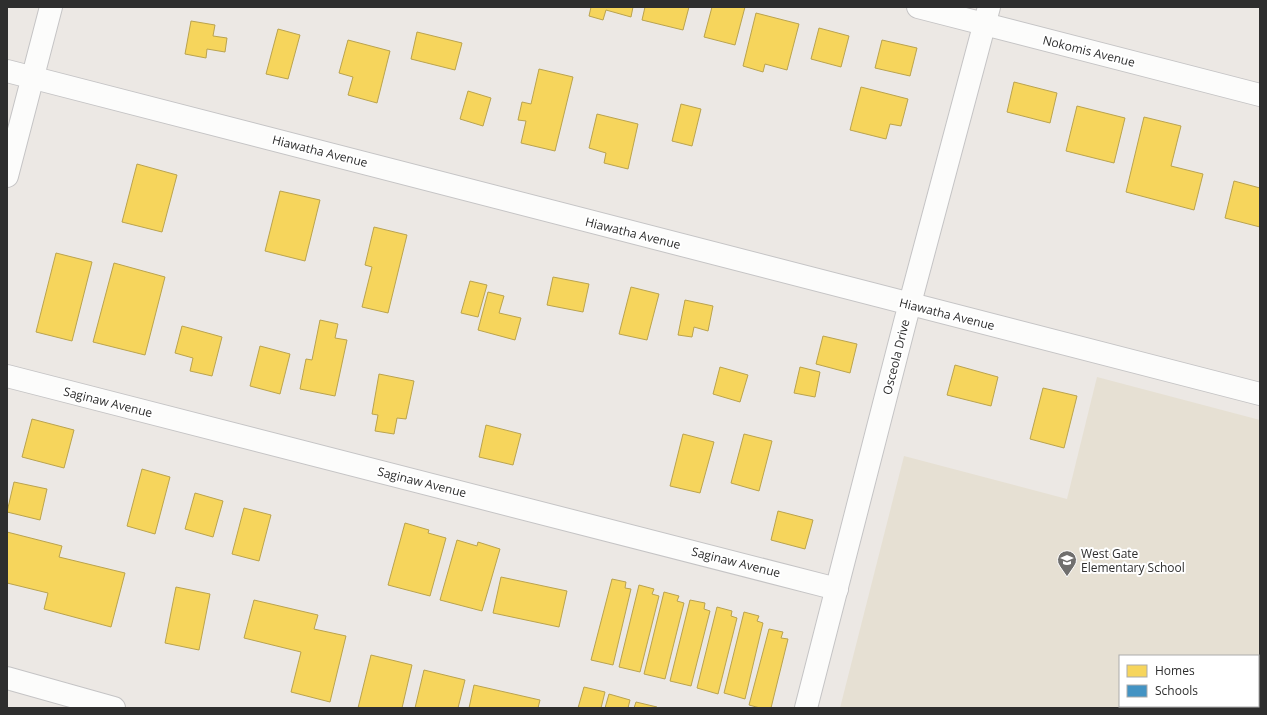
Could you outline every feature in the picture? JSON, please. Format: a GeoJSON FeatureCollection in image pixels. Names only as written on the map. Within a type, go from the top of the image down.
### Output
{"type":"FeatureCollection","features":[{"type":"Feature","properties":{"kind":"street"},"geometry":{"type":"LineString","coordinates":[[7,176],[51,7]]}},
{"type":"Feature","properties":{"kind":"street","name":"Nokomis Avenue"},"geometry":{"type":"LineString","coordinates":[[918,7],[987,16],[1260,95]]}},
{"type":"Feature","properties":{"kind":"street","name":"Osceola Drive"},"geometry":{"type":"LineString","coordinates":[[806,708],[910,304],[987,16]]}},
{"type":"Feature","properties":{"kind":"street","name":"Hiawatha Avenue"},"geometry":{"type":"LineString","coordinates":[[7,71],[1260,394]]}},
{"type":"Feature","properties":{"kind":"street","name":"Saginaw Avenue"},"geometry":{"type":"LineString","coordinates":[[7,376],[837,589]]}},
{"type":"Feature","properties":{"kind":"street"},"geometry":{"type":"LineString","coordinates":[[7,678],[114,708]]}},
{"type":"Feature","properties":{"kind":"shaded area","name":"West Gate Elementary School"},"geometry":{"type":"Polygon","coordinates":[[[1097,377],[1260,420],[1260,708],[840,708],[904,456],[1067,499],[1097,377]]]}},
{"type":"Feature","properties":{"kind":"building: Homes"},"geometry":{"type":"Polygon","coordinates":[[[591,7],[633,7],[631,17],[606,10],[603,20],[589,16],[591,7]]]}},
{"type":"Feature","properties":{"kind":"building: Homes"},"geometry":{"type":"Polygon","coordinates":[[[645,7],[689,7],[683,30],[642,20],[645,7]]]}},
{"type":"Feature","properties":{"kind":"building: Homes"},"geometry":{"type":"Polygon","coordinates":[[[712,7],[745,7],[735,45],[704,37],[712,7]]]}},
{"type":"Feature","properties":{"kind":"building: Homes"},"geometry":{"type":"Polygon","coordinates":[[[756,13],[799,24],[787,70],[765,64],[763,72],[743,66],[756,13]]]}},
{"type":"Feature","properties":{"kind":"building: Homes"},"geometry":{"type":"Polygon","coordinates":[[[191,21],[215,25],[213,36],[227,38],[225,52],[207,49],[206,58],[185,54],[191,21]]]}},
{"type":"Feature","properties":{"kind":"building: Homes"},"geometry":{"type":"Polygon","coordinates":[[[819,28],[849,36],[841,67],[811,59],[819,28]]]}},
{"type":"Feature","properties":{"kind":"building: Homes"},"geometry":{"type":"Polygon","coordinates":[[[278,29],[300,35],[288,79],[266,74],[278,29]]]}},
{"type":"Feature","properties":{"kind":"building: Homes"},"geometry":{"type":"Polygon","coordinates":[[[417,32],[462,43],[455,70],[411,59],[417,32]]]}},
{"type":"Feature","properties":{"kind":"building: Homes"},"geometry":{"type":"Polygon","coordinates":[[[348,40],[390,51],[377,103],[348,95],[353,77],[339,73],[348,40]]]}},
{"type":"Feature","properties":{"kind":"building: Homes"},"geometry":{"type":"Polygon","coordinates":[[[882,40],[917,48],[910,76],[875,68],[882,40]]]}},
{"type":"Feature","properties":{"kind":"building: Homes"},"geometry":{"type":"Polygon","coordinates":[[[539,69],[573,77],[555,151],[521,143],[526,121],[518,120],[522,102],[531,104],[539,69]]]}},
{"type":"Feature","properties":{"kind":"building: Homes"},"geometry":{"type":"Polygon","coordinates":[[[1014,82],[1057,93],[1050,123],[1007,112],[1014,82]]]}},
{"type":"Feature","properties":{"kind":"building: Homes"},"geometry":{"type":"Polygon","coordinates":[[[861,87],[908,99],[901,126],[890,124],[886,139],[850,130],[861,87]]]}},
{"type":"Feature","properties":{"kind":"building: Homes"},"geometry":{"type":"Polygon","coordinates":[[[468,91],[491,98],[483,126],[460,119],[468,91]]]}},
{"type":"Feature","properties":{"kind":"building: Homes"},"geometry":{"type":"Polygon","coordinates":[[[681,104],[701,109],[692,146],[672,141],[681,104]]]}},
{"type":"Feature","properties":{"kind":"building: Homes"},"geometry":{"type":"Polygon","coordinates":[[[1077,106],[1125,118],[1114,163],[1066,151],[1077,106]]]}},
{"type":"Feature","properties":{"kind":"building: Homes"},"geometry":{"type":"Polygon","coordinates":[[[597,114],[638,124],[628,169],[604,163],[606,153],[589,148],[597,114]]]}},
{"type":"Feature","properties":{"kind":"building: Homes"},"geometry":{"type":"Polygon","coordinates":[[[1144,117],[1181,126],[1171,166],[1203,174],[1194,210],[1126,192],[1144,117]]]}},
{"type":"Feature","properties":{"kind":"building: Homes"},"geometry":{"type":"Polygon","coordinates":[[[137,164],[177,175],[162,232],[122,222],[137,164]]]}},
{"type":"Feature","properties":{"kind":"building: Homes"},"geometry":{"type":"Polygon","coordinates":[[[1234,181],[1260,188],[1260,227],[1225,218],[1234,181]]]}},
{"type":"Feature","properties":{"kind":"building: Homes"},"geometry":{"type":"Polygon","coordinates":[[[280,191],[320,200],[305,261],[265,251],[280,191]]]}},
{"type":"Feature","properties":{"kind":"building: Homes"},"geometry":{"type":"Polygon","coordinates":[[[374,227],[407,235],[388,313],[362,307],[372,267],[365,265],[374,227]]]}},
{"type":"Feature","properties":{"kind":"building: Homes"},"geometry":{"type":"Polygon","coordinates":[[[56,253],[92,262],[72,341],[36,332],[56,253]]]}},
{"type":"Feature","properties":{"kind":"building: Homes"},"geometry":{"type":"Polygon","coordinates":[[[114,263],[165,277],[145,355],[93,342],[114,263]]]}},
{"type":"Feature","properties":{"kind":"building: Homes"},"geometry":{"type":"Polygon","coordinates":[[[553,277],[589,284],[583,312],[547,305],[553,277]]]}},
{"type":"Feature","properties":{"kind":"building: Homes"},"geometry":{"type":"Polygon","coordinates":[[[470,281],[487,285],[478,317],[461,313],[470,281]]]}},
{"type":"Feature","properties":{"kind":"building: Homes"},"geometry":{"type":"Polygon","coordinates":[[[631,287],[659,294],[647,340],[619,334],[631,287]]]}},
{"type":"Feature","properties":{"kind":"building: Homes"},"geometry":{"type":"Polygon","coordinates":[[[488,292],[504,296],[499,313],[521,318],[515,340],[478,330],[488,292]]]}},
{"type":"Feature","properties":{"kind":"building: Homes"},"geometry":{"type":"Polygon","coordinates":[[[685,300],[713,306],[708,331],[694,327],[692,337],[678,335],[685,300]]]}},
{"type":"Feature","properties":{"kind":"building: Homes"},"geometry":{"type":"Polygon","coordinates":[[[320,320],[338,324],[335,338],[347,340],[335,396],[300,389],[306,359],[312,360],[320,320]]]}},
{"type":"Feature","properties":{"kind":"building: Homes"},"geometry":{"type":"Polygon","coordinates":[[[182,326],[222,337],[212,376],[190,371],[193,358],[175,353],[182,326]]]}},
{"type":"Feature","properties":{"kind":"building: Homes"},"geometry":{"type":"Polygon","coordinates":[[[823,336],[857,344],[850,373],[816,364],[823,336]]]}},
{"type":"Feature","properties":{"kind":"building: Homes"},"geometry":{"type":"Polygon","coordinates":[[[260,346],[290,354],[280,394],[250,386],[260,346]]]}},
{"type":"Feature","properties":{"kind":"building: Homes"},"geometry":{"type":"Polygon","coordinates":[[[955,365],[998,377],[991,406],[947,395],[955,365]]]}},
{"type":"Feature","properties":{"kind":"building: Homes"},"geometry":{"type":"Polygon","coordinates":[[[720,367],[748,375],[740,402],[713,394],[720,367]]]}},
{"type":"Feature","properties":{"kind":"building: Homes"},"geometry":{"type":"Polygon","coordinates":[[[800,367],[820,372],[815,397],[794,393],[800,367]]]}},
{"type":"Feature","properties":{"kind":"building: Homes"},"geometry":{"type":"Polygon","coordinates":[[[379,374],[414,381],[406,419],[397,418],[394,434],[375,431],[378,415],[372,414],[379,374]]]}},
{"type":"Feature","properties":{"kind":"building: Homes"},"geometry":{"type":"Polygon","coordinates":[[[1043,388],[1077,396],[1064,448],[1030,439],[1043,388]]]}},
{"type":"Feature","properties":{"kind":"building: Homes"},"geometry":{"type":"Polygon","coordinates":[[[32,419],[74,430],[64,468],[22,457],[32,419]]]}},
{"type":"Feature","properties":{"kind":"building: Homes"},"geometry":{"type":"Polygon","coordinates":[[[486,425],[521,434],[513,465],[479,457],[486,425]]]}},
{"type":"Feature","properties":{"kind":"building: Homes"},"geometry":{"type":"Polygon","coordinates":[[[683,434],[714,442],[700,493],[670,486],[683,434]]]}},
{"type":"Feature","properties":{"kind":"building: Homes"},"geometry":{"type":"Polygon","coordinates":[[[744,434],[772,441],[759,491],[731,483],[744,434]]]}},
{"type":"Feature","properties":{"kind":"building: Homes"},"geometry":{"type":"Polygon","coordinates":[[[142,469],[170,477],[155,534],[127,526],[142,469]]]}},
{"type":"Feature","properties":{"kind":"building: Homes"},"geometry":{"type":"Polygon","coordinates":[[[14,482],[47,489],[40,520],[7,512],[14,482]]]}},
{"type":"Feature","properties":{"kind":"building: Homes"},"geometry":{"type":"Polygon","coordinates":[[[195,493],[223,501],[213,537],[185,529],[195,493]]]}},
{"type":"Feature","properties":{"kind":"building: Homes"},"geometry":{"type":"Polygon","coordinates":[[[244,508],[271,515],[259,561],[232,554],[244,508]]]}},
{"type":"Feature","properties":{"kind":"building: Homes"},"geometry":{"type":"Polygon","coordinates":[[[778,511],[813,520],[805,549],[771,540],[778,511]]]}},
{"type":"Feature","properties":{"kind":"building: Homes"},"geometry":{"type":"Polygon","coordinates":[[[405,523],[429,530],[428,533],[446,538],[430,596],[388,585],[405,523]]]}},
{"type":"Feature","properties":{"kind":"building: Homes"},"geometry":{"type":"Polygon","coordinates":[[[7,532],[62,546],[59,557],[125,573],[111,627],[44,609],[48,593],[7,583],[7,532]]]}},
{"type":"Feature","properties":{"kind":"building: Homes"},"geometry":{"type":"Polygon","coordinates":[[[457,540],[477,546],[478,542],[500,549],[482,611],[440,600],[457,540]]]}},
{"type":"Feature","properties":{"kind":"building: Homes"},"geometry":{"type":"Polygon","coordinates":[[[501,577],[567,591],[559,627],[493,613],[501,577]]]}},
{"type":"Feature","properties":{"kind":"building: Homes"},"geometry":{"type":"Polygon","coordinates":[[[612,579],[626,582],[625,588],[631,589],[613,665],[591,660],[612,579]]]}},
{"type":"Feature","properties":{"kind":"building: Homes"},"geometry":{"type":"Polygon","coordinates":[[[639,585],[654,589],[652,594],[659,596],[640,672],[619,667],[639,585]]]}},
{"type":"Feature","properties":{"kind":"building: Homes"},"geometry":{"type":"Polygon","coordinates":[[[176,587],[210,594],[199,650],[165,643],[176,587]]]}},
{"type":"Feature","properties":{"kind":"building: Homes"},"geometry":{"type":"Polygon","coordinates":[[[664,592],[679,596],[677,601],[684,603],[665,679],[644,674],[664,592]]]}},
{"type":"Feature","properties":{"kind":"building: Homes"},"geometry":{"type":"Polygon","coordinates":[[[254,600],[318,615],[314,629],[346,636],[330,702],[291,692],[301,652],[244,638],[254,600]]]}},
{"type":"Feature","properties":{"kind":"building: Homes"},"geometry":{"type":"Polygon","coordinates":[[[690,600],[705,603],[704,609],[710,611],[691,686],[670,681],[690,600]]]}},
{"type":"Feature","properties":{"kind":"building: Homes"},"geometry":{"type":"Polygon","coordinates":[[[717,607],[732,611],[731,616],[737,618],[718,694],[697,688],[717,607]]]}},
{"type":"Feature","properties":{"kind":"building: Homes"},"geometry":{"type":"Polygon","coordinates":[[[744,612],[759,616],[757,621],[763,623],[745,699],[724,693],[744,612]]]}},
{"type":"Feature","properties":{"kind":"building: Homes"},"geometry":{"type":"Polygon","coordinates":[[[769,629],[783,632],[781,638],[788,639],[771,708],[760,708],[749,705],[769,629]]]}},
{"type":"Feature","properties":{"kind":"building: Homes"},"geometry":{"type":"Polygon","coordinates":[[[371,655],[412,665],[402,708],[358,708],[371,655]]]}},
{"type":"Feature","properties":{"kind":"building: Homes"},"geometry":{"type":"Polygon","coordinates":[[[424,670],[465,680],[458,708],[415,708],[424,670]]]}},
{"type":"Feature","properties":{"kind":"building: Homes"},"geometry":{"type":"Polygon","coordinates":[[[474,685],[540,700],[538,708],[469,708],[474,685]]]}},
{"type":"Feature","properties":{"kind":"building: Homes"},"geometry":{"type":"Polygon","coordinates":[[[584,687],[605,692],[601,708],[578,708],[584,687]]]}},
{"type":"Feature","properties":{"kind":"building: Homes"},"geometry":{"type":"Polygon","coordinates":[[[609,694],[630,700],[628,708],[605,708],[609,694]]]}},
{"type":"Feature","properties":{"kind":"building: Homes"},"geometry":{"type":"Polygon","coordinates":[[[636,702],[657,707],[657,708],[634,708],[636,702]]]}},
{"type":"Feature","properties":{"kind":"building: Schools"},"geometry":{"type":"Polygon","coordinates":[[[1260,673],[1260,708],[1251,708],[1259,707],[1260,673]]]}},
{"type":"Feature","properties":{"kind":"place","name":"West Gate Elementary School"},"geometry":{"type":"Point","coordinates":[1067,577]}}]}
